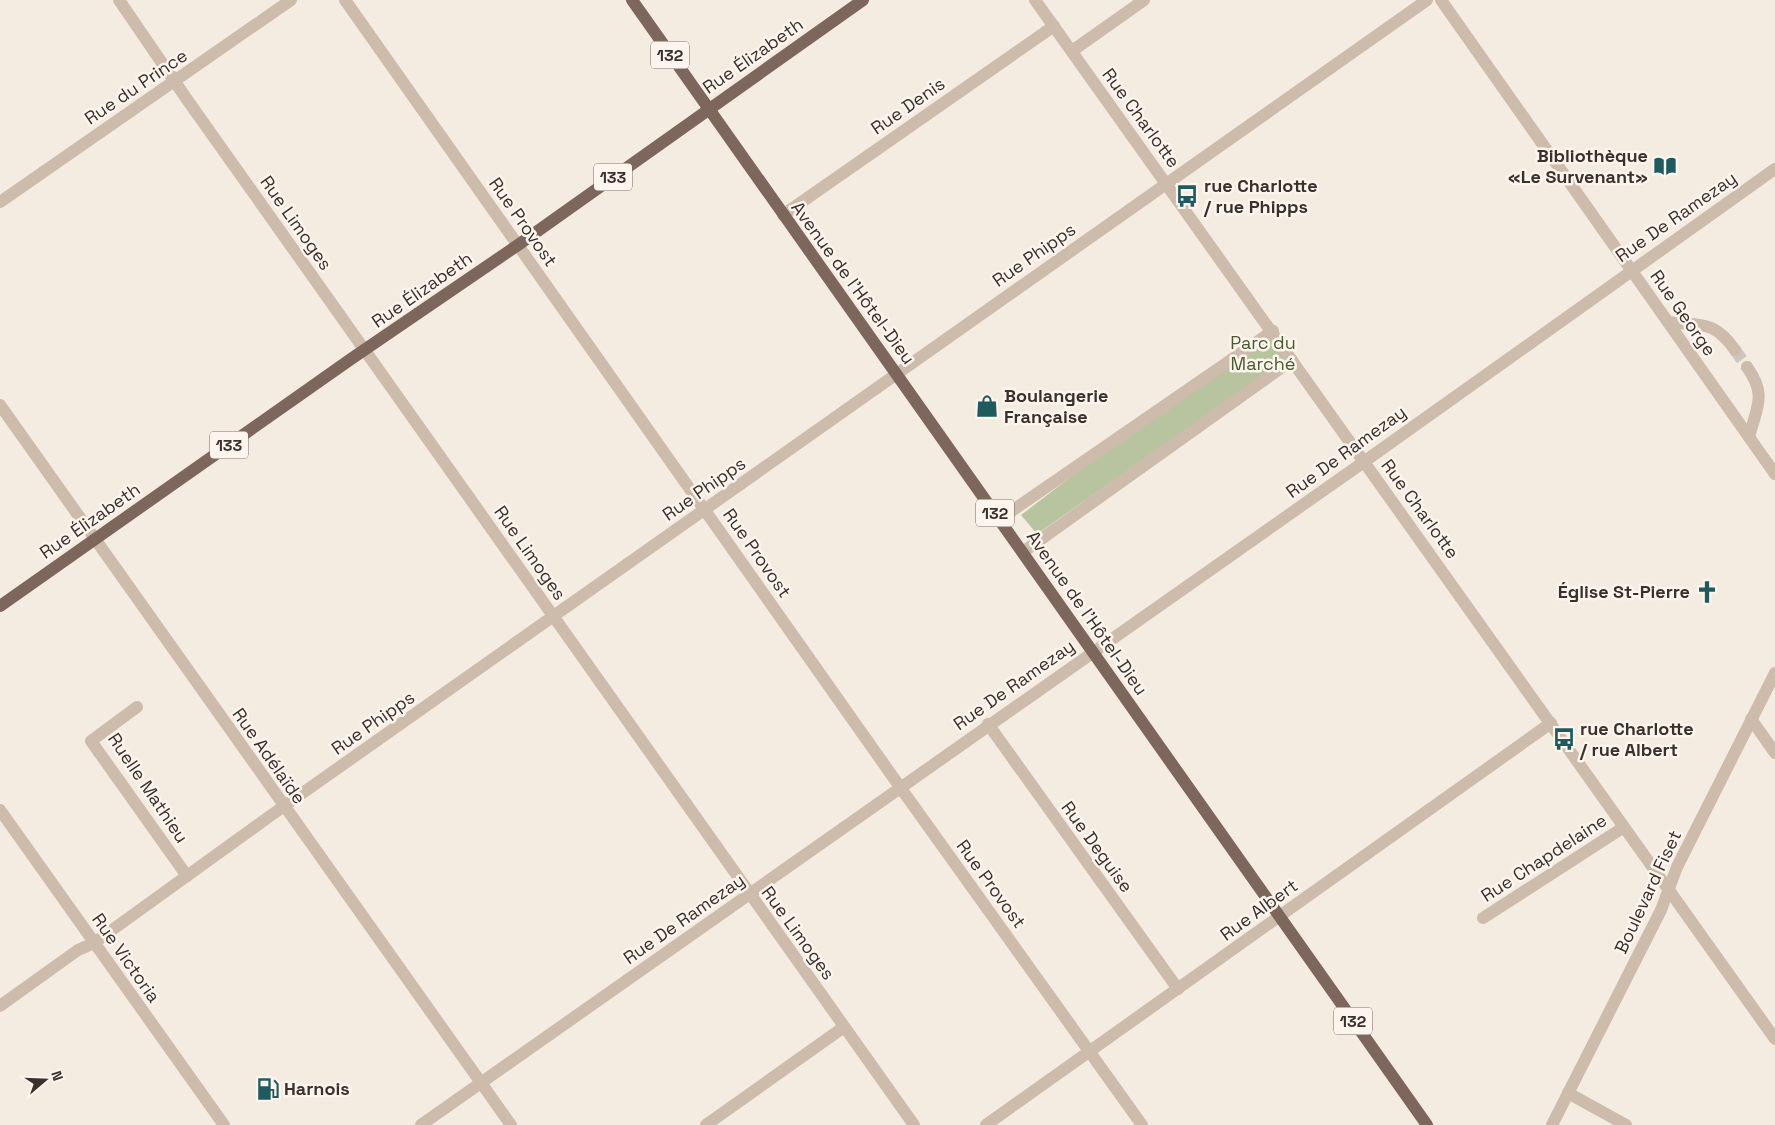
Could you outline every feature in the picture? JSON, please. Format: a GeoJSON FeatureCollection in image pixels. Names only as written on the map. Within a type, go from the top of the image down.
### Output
{"type":"FeatureCollection","features":[{"type":"Feature","properties":{"kind":"main road","name":"Avenue de l'Hôtel-Dieu"},"geometry":{"type":"LineString","coordinates":[[632,0],[1427,1125]]}},
{"type":"Feature","properties":{"kind":"main road","name":"Rue Élizabeth"},"geometry":{"type":"LineString","coordinates":[[0,606],[518,245],[863,0]]}},
{"type":"Feature","properties":{"kind":"street","name":"Rue Limoges"},"geometry":{"type":"LineString","coordinates":[[119,0],[914,1125]]}},
{"type":"Feature","properties":{"kind":"street","name":"Rue du Prince"},"geometry":{"type":"LineString","coordinates":[[0,202],[176,82],[291,0]]}},
{"type":"Feature","properties":{"kind":"street","name":"Rue Provost"},"geometry":{"type":"LineString","coordinates":[[345,0],[900,787],[1142,1125]]}},
{"type":"Feature","properties":{"kind":"street","name":"Rue Charlotte"},"geometry":{"type":"LineString","coordinates":[[1036,0],[1775,1039]]}},
{"type":"Feature","properties":{"kind":"street"},"geometry":{"type":"LineString","coordinates":[[1072,51],[1144,0]]}},
{"type":"Feature","properties":{"kind":"street","name":"Rue Phipps"},"geometry":{"type":"LineString","coordinates":[[0,1006],[78,950],[94,943],[1427,0]]}},
{"type":"Feature","properties":{"kind":"street","name":"Rue George"},"geometry":{"type":"LineString","coordinates":[[1441,0],[1775,474]]}},
{"type":"Feature","properties":{"kind":"street","name":"Rue Denis"},"geometry":{"type":"LineString","coordinates":[[783,215],[1054,26]]}},
{"type":"Feature","properties":{"kind":"street","name":"Rue De Ramezay"},"geometry":{"type":"LineString","coordinates":[[421,1125],[1775,169]]}},
{"type":"Feature","properties":{"kind":"street"},"geometry":{"type":"LineString","coordinates":[[1668,322],[1716,329],[1723,334],[1735,350]]}},
{"type":"Feature","properties":{"kind":"street"},"geometry":{"type":"LineString","coordinates":[[1000,519],[1273,331]]}},
{"type":"Feature","properties":{"kind":"street"},"geometry":{"type":"LineString","coordinates":[[1023,552],[1292,360]]}},
{"type":"Feature","properties":{"kind":"street"},"geometry":{"type":"LineString","coordinates":[[1747,367],[1760,390],[1749,437]]}},
{"type":"Feature","properties":{"kind":"street","name":"Rue Adélaïde"},"geometry":{"type":"LineString","coordinates":[[0,405],[284,808],[511,1125]]}},
{"type":"Feature","properties":{"kind":"street","name":"Boulevard Fiset"},"geometry":{"type":"LineString","coordinates":[[1552,1125],[1661,910],[1677,867],[1775,673]]}},
{"type":"Feature","properties":{"kind":"street","name":"Ruelle Mathieu"},"geometry":{"type":"LineString","coordinates":[[137,707],[91,741],[187,876]]}},
{"type":"Feature","properties":{"kind":"street"},"geometry":{"type":"LineString","coordinates":[[1751,718],[1775,753]]}},
{"type":"Feature","properties":{"kind":"street","name":"Rue Albert"},"geometry":{"type":"LineString","coordinates":[[986,1125],[1551,723]]}},
{"type":"Feature","properties":{"kind":"street","name":"Rue Deguise"},"geometry":{"type":"LineString","coordinates":[[988,724],[1178,989]]}},
{"type":"Feature","properties":{"kind":"street","name":"Rue Victoria"},"geometry":{"type":"LineString","coordinates":[[0,810],[224,1125]]}},
{"type":"Feature","properties":{"kind":"street","name":"Rue Chapdelaine"},"geometry":{"type":"LineString","coordinates":[[1483,918],[1624,827]]}},
{"type":"Feature","properties":{"kind":"street"},"geometry":{"type":"LineString","coordinates":[[706,1125],[844,1027]]}},
{"type":"Feature","properties":{"kind":"street"},"geometry":{"type":"LineString","coordinates":[[1568,1093],[1626,1125]]}},
{"type":"Feature","properties":{"kind":"green space","name":"Parc du Marché"},"geometry":{"type":"Polygon","coordinates":[[[1272,324],[1294,354],[1037,534],[1021,515],[1272,324]]]}},
{"type":"Feature","properties":{"kind":"tunnel"},"geometry":{"type":"LineString","coordinates":[[1735,350],[1747,367]]}},
{"type":"Feature","properties":{"kind":"place","name":"Bibliothèque «Le Survenant»"},"geometry":{"type":"Point","coordinates":[1665,166]}},
{"type":"Feature","properties":{"kind":"place","name":"rue Charlotte / rue Phipps"},"geometry":{"type":"Point","coordinates":[1187,196]}},
{"type":"Feature","properties":{"kind":"place","name":"Boulangerie Française"},"geometry":{"type":"Point","coordinates":[987,406]}},
{"type":"Feature","properties":{"kind":"place","name":"Église St-Pierre"},"geometry":{"type":"Point","coordinates":[1707,592]}},
{"type":"Feature","properties":{"kind":"place","name":"rue Charlotte / rue Albert"},"geometry":{"type":"Point","coordinates":[1564,739]}},
{"type":"Feature","properties":{"kind":"place","name":"Harnois"},"geometry":{"type":"Point","coordinates":[268,1089]}}]}
